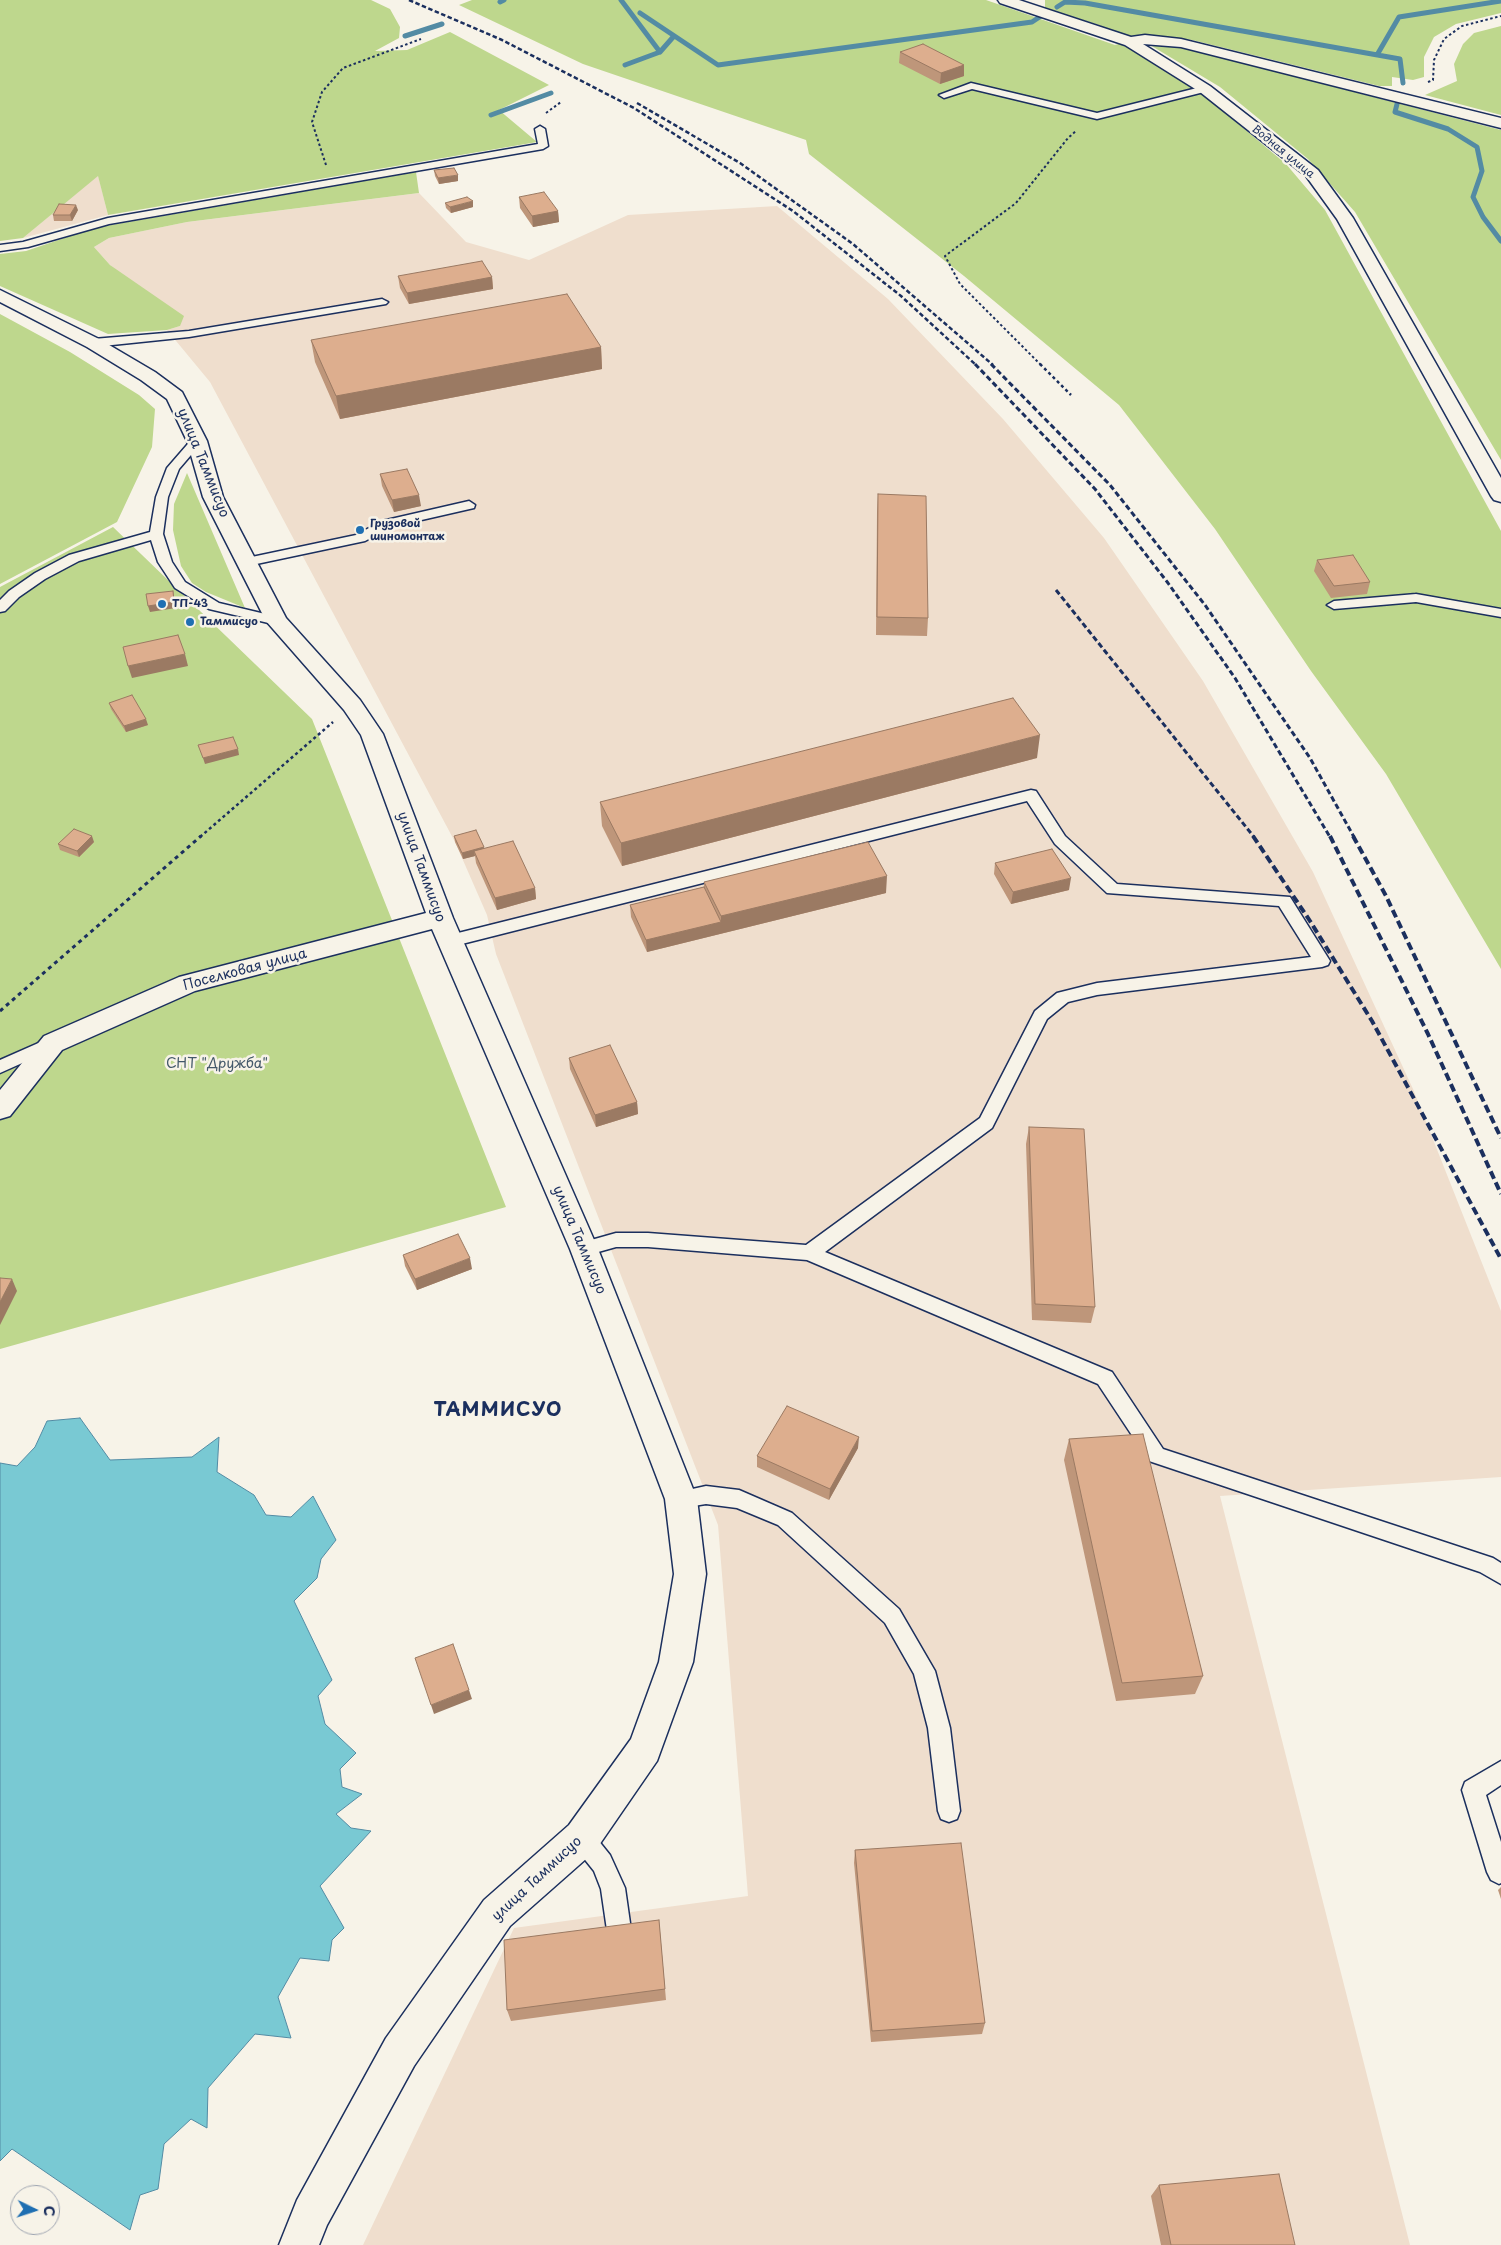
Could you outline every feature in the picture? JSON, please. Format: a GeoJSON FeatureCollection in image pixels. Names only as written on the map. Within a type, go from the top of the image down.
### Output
{"type":"FeatureCollection","features":[{"type":"Feature","properties":{"kind":"street","name":"Водная улица"},"geometry":{"type":"LineString","coordinates":[[1005,0],[1130,42],[1204,89],[1312,173],[1345,218],[1501,496]]}},
{"type":"Feature","properties":{"kind":"street"},"geometry":{"type":"LineString","coordinates":[[1130,42],[1145,39],[1181,43],[1501,123]]}},
{"type":"Feature","properties":{"kind":"street","name":"улица Таммисуо"},"geometry":{"type":"LineString","coordinates":[[0,295],[93,343],[148,376],[175,396],[197,441],[213,497],[277,621],[352,705],[372,734],[445,930],[584,1249],[680,1499],[690,1574],[676,1662],[645,1749],[582,1838],[497,1913],[400,2052],[311,2214],[299,2245]]}},
{"type":"Feature","properties":{"kind":"street","name":"Поселковая улица"},"geometry":{"type":"LineString","coordinates":[[0,1109],[53,1043],[188,984],[445,930]]}},
{"type":"Feature","properties":{"kind":"lane"},"geometry":{"type":"LineString","coordinates":[[944,96],[971,86],[1097,116],[1204,89]]}},
{"type":"Feature","properties":{"kind":"lane"},"geometry":{"type":"LineString","coordinates":[[0,248],[24,244],[108,221],[543,146],[540,129]]}},
{"type":"Feature","properties":{"kind":"lane"},"geometry":{"type":"LineString","coordinates":[[93,343],[189,334],[382,302]]}},
{"type":"Feature","properties":{"kind":"lane"},"geometry":{"type":"LineString","coordinates":[[197,441],[178,460],[167,480],[158,514],[156,534],[165,562],[172,577],[196,596],[214,606],[231,612],[277,621]]}},
{"type":"Feature","properties":{"kind":"lane"},"geometry":{"type":"LineString","coordinates":[[247,562],[360,538],[388,524],[469,505]]}},
{"type":"Feature","properties":{"kind":"lane"},"geometry":{"type":"LineString","coordinates":[[0,608],[14,594],[40,576],[74,558],[156,534]]}},
{"type":"Feature","properties":{"kind":"lane"},"geometry":{"type":"LineString","coordinates":[[1334,605],[1416,598],[1501,613]]}},
{"type":"Feature","properties":{"kind":"lane"},"geometry":{"type":"LineString","coordinates":[[445,930],[1031,795],[1060,840],[1113,889],[1284,901],[1322,961],[1097,989],[1063,997],[1041,1015],[986,1123],[809,1253]]}},
{"type":"Feature","properties":{"kind":"lane"},"geometry":{"type":"LineString","coordinates":[[0,1067],[53,1043]]}},
{"type":"Feature","properties":{"kind":"lane"},"geometry":{"type":"LineString","coordinates":[[584,1249],[616,1240],[648,1240],[809,1253],[1105,1378],[1156,1455],[1486,1564],[1501,1574]]}},
{"type":"Feature","properties":{"kind":"lane"},"geometry":{"type":"LineString","coordinates":[[680,1499],[706,1495],[739,1499],[785,1519],[892,1616],[924,1671],[939,1728],[949,1811]]}},
{"type":"Feature","properties":{"kind":"lane"},"geometry":{"type":"LineString","coordinates":[[1499,1872],[1473,1790],[1501,1772]]}},
{"type":"Feature","properties":{"kind":"lane"},"geometry":{"type":"LineString","coordinates":[[582,1838],[602,1863],[613,1888],[620,1937]]}},
{"type":"Feature","properties":{"kind":"path"},"geometry":{"type":"LineString","coordinates":[[1384,93],[1414,89],[1433,80],[1434,60],[1444,39],[1462,26],[1501,16]]}},
{"type":"Feature","properties":{"kind":"path"},"geometry":{"type":"LineString","coordinates":[[333,182],[318,147],[312,122],[322,92],[343,68],[421,39]]}},
{"type":"Feature","properties":{"kind":"path"},"geometry":{"type":"LineString","coordinates":[[1071,395],[960,284],[945,256],[1016,203],[1068,138],[1097,116]]}},
{"type":"Feature","properties":{"kind":"path"},"geometry":{"type":"LineString","coordinates":[[0,1011],[352,705]]}},
{"type":"Feature","properties":{"kind":"shaded area"},"geometry":{"type":"Polygon","coordinates":[[[98,175],[108,215],[23,238],[98,175]]]}},
{"type":"Feature","properties":{"kind":"shaded area"},"geometry":{"type":"Polygon","coordinates":[[[419,193],[466,242],[529,260],[628,215],[777,206],[888,299],[1003,419],[1104,538],[1203,681],[1313,872],[1413,1089],[1501,1311],[1501,1477],[1220,1496],[1410,2245],[363,2245],[514,1928],[748,1896],[718,1525],[496,954],[487,915],[455,842],[210,382],[167,330],[180,326],[110,265],[94,247],[109,238],[187,222],[419,193]]]}},
{"type":"Feature","properties":{"kind":"green space"},"geometry":{"type":"Polygon","coordinates":[[[0,0],[371,0],[390,9],[400,27],[399,38],[375,51],[407,50],[450,32],[549,85],[499,110],[537,142],[108,215],[98,176],[23,238],[0,241],[0,0]]]}},
{"type":"Feature","properties":{"kind":"green space"},"geometry":{"type":"Polygon","coordinates":[[[472,0],[986,0],[1115,45],[1122,43],[1198,90],[1286,164],[1325,210],[1501,531],[1501,969],[1386,774],[1311,671],[1215,529],[1119,405],[964,276],[809,154],[806,140],[583,64],[459,5],[472,0]]]}},
{"type":"Feature","properties":{"kind":"green space"},"geometry":{"type":"Polygon","coordinates":[[[1045,0],[1501,0],[1501,13],[1456,24],[1434,37],[1424,57],[1424,77],[1413,80],[1392,77],[1392,86],[1379,86],[1192,40],[1144,34],[1126,37],[1099,25],[1045,8],[1045,0]]]}},
{"type":"Feature","properties":{"kind":"green space"},"geometry":{"type":"Polygon","coordinates":[[[1501,26],[1501,115],[1425,95],[1457,81],[1454,64],[1463,44],[1474,33],[1501,26]]]}},
{"type":"Feature","properties":{"kind":"green space"},"geometry":{"type":"Polygon","coordinates":[[[1150,45],[1177,46],[1501,130],[1501,460],[1355,212],[1308,159],[1220,87],[1150,45]]]}},
{"type":"Feature","properties":{"kind":"green space"},"geometry":{"type":"Polygon","coordinates":[[[416,172],[419,193],[187,222],[109,238],[94,247],[110,265],[184,316],[180,326],[167,330],[108,334],[0,286],[0,254],[26,251],[94,228],[416,172]]]}},
{"type":"Feature","properties":{"kind":"green space"},"geometry":{"type":"Polygon","coordinates":[[[0,314],[70,352],[139,395],[155,409],[152,447],[117,522],[0,584],[0,314]]]}},
{"type":"Feature","properties":{"kind":"green space"},"geometry":{"type":"Polygon","coordinates":[[[187,473],[245,608],[206,592],[192,583],[181,566],[173,530],[174,504],[187,473]]]}},
{"type":"Feature","properties":{"kind":"green space","name":"СНТ \"Дружба\""},"geometry":{"type":"Polygon","coordinates":[[[113,527],[312,719],[506,1207],[0,1349],[0,587],[113,527]]]}},
{"type":"Feature","properties":{"kind":"water"},"geometry":{"type":"Polygon","coordinates":[[[80,1418],[110,1460],[192,1457],[219,1437],[217,1472],[254,1495],[266,1515],[291,1517],[313,1496],[336,1540],[321,1559],[317,1578],[294,1601],[332,1680],[318,1696],[325,1724],[356,1753],[340,1769],[342,1787],[362,1794],[336,1814],[351,1828],[371,1831],[320,1886],[344,1928],[332,1940],[329,1961],[300,1958],[278,1997],[291,2038],[255,2034],[208,2088],[207,2128],[191,2119],[164,2144],[158,2189],[140,2195],[130,2230],[12,2149],[0,2161],[0,1463],[17,1466],[35,1447],[47,1421],[80,1418]]]}},
{"type":"Feature","properties":{"kind":"building"},"geometry":{"type":"Polygon","coordinates":[[[923,44],[964,65],[941,73],[900,52],[923,44]]]}},
{"type":"Feature","properties":{"kind":"building"},"geometry":{"type":"Polygon","coordinates":[[[454,168],[458,175],[438,178],[434,170],[454,168]]]}},
{"type":"Feature","properties":{"kind":"building"},"geometry":{"type":"Polygon","coordinates":[[[544,192],[558,211],[532,216],[519,197],[544,192]]]}},
{"type":"Feature","properties":{"kind":"building"},"geometry":{"type":"Polygon","coordinates":[[[467,197],[473,201],[450,207],[445,203],[467,197]]]}},
{"type":"Feature","properties":{"kind":"building"},"geometry":{"type":"Polygon","coordinates":[[[59,204],[76,205],[70,215],[53,215],[59,204]]]}},
{"type":"Feature","properties":{"kind":"building"},"geometry":{"type":"Polygon","coordinates":[[[482,261],[492,277],[407,293],[398,276],[482,261]]]}},
{"type":"Feature","properties":{"kind":"building"},"geometry":{"type":"Polygon","coordinates":[[[567,294],[601,347],[336,396],[311,340],[567,294]]]}},
{"type":"Feature","properties":{"kind":"building"},"geometry":{"type":"Polygon","coordinates":[[[407,469],[419,495],[392,500],[380,474],[407,469]]]}},
{"type":"Feature","properties":{"kind":"building"},"geometry":{"type":"Polygon","coordinates":[[[878,494],[926,496],[928,618],[877,617],[878,494]]]}},
{"type":"Feature","properties":{"kind":"building"},"geometry":{"type":"Polygon","coordinates":[[[1353,555],[1370,582],[1334,586],[1317,560],[1353,555]]]}},
{"type":"Feature","properties":{"kind":"building"},"geometry":{"type":"Polygon","coordinates":[[[173,591],[174,602],[148,606],[146,594],[173,591]]]}},
{"type":"Feature","properties":{"kind":"building"},"geometry":{"type":"Polygon","coordinates":[[[178,635],[185,654],[128,666],[123,647],[178,635]]]}},
{"type":"Feature","properties":{"kind":"building"},"geometry":{"type":"Polygon","coordinates":[[[132,695],[146,719],[124,726],[109,703],[132,695]]]}},
{"type":"Feature","properties":{"kind":"building"},"geometry":{"type":"Polygon","coordinates":[[[1013,698],[1040,735],[621,843],[600,802],[1013,698]]]}},
{"type":"Feature","properties":{"kind":"building"},"geometry":{"type":"Polygon","coordinates":[[[233,737],[238,749],[203,758],[198,745],[233,737]]]}},
{"type":"Feature","properties":{"kind":"building"},"geometry":{"type":"Polygon","coordinates":[[[74,829],[92,836],[77,851],[58,844],[74,829]]]}},
{"type":"Feature","properties":{"kind":"building"},"geometry":{"type":"Polygon","coordinates":[[[476,830],[484,847],[462,853],[454,836],[476,830]]]}},
{"type":"Feature","properties":{"kind":"building"},"geometry":{"type":"Polygon","coordinates":[[[513,841],[535,888],[495,898],[474,851],[513,841]]]}},
{"type":"Feature","properties":{"kind":"building"},"geometry":{"type":"Polygon","coordinates":[[[868,842],[887,876],[721,916],[704,882],[868,842]]]}},
{"type":"Feature","properties":{"kind":"building"},"geometry":{"type":"Polygon","coordinates":[[[1052,849],[1071,878],[1013,892],[995,863],[1052,849]]]}},
{"type":"Feature","properties":{"kind":"building"},"geometry":{"type":"Polygon","coordinates":[[[704,887],[721,922],[646,940],[630,905],[704,887]]]}},
{"type":"Feature","properties":{"kind":"building"},"geometry":{"type":"Polygon","coordinates":[[[610,1045],[637,1102],[595,1115],[569,1058],[610,1045]]]}},
{"type":"Feature","properties":{"kind":"building"},"geometry":{"type":"Polygon","coordinates":[[[1029,1127],[1084,1129],[1095,1307],[1035,1304],[1029,1127]]]}},
{"type":"Feature","properties":{"kind":"building"},"geometry":{"type":"Polygon","coordinates":[[[458,1234],[470,1258],[415,1279],[403,1255],[458,1234]]]}},
{"type":"Feature","properties":{"kind":"building"},"geometry":{"type":"Polygon","coordinates":[[[0,1278],[12,1279],[0,1302],[0,1278]]]}},
{"type":"Feature","properties":{"kind":"building"},"geometry":{"type":"Polygon","coordinates":[[[787,1406],[859,1437],[830,1489],[757,1456],[787,1406]]]}},
{"type":"Feature","properties":{"kind":"building"},"geometry":{"type":"Polygon","coordinates":[[[1143,1434],[1203,1676],[1122,1683],[1069,1439],[1143,1434]]]}},
{"type":"Feature","properties":{"kind":"building"},"geometry":{"type":"Polygon","coordinates":[[[453,1644],[469,1690],[431,1705],[415,1658],[453,1644]]]}},
{"type":"Feature","properties":{"kind":"building"},"geometry":{"type":"Polygon","coordinates":[[[961,1843],[985,2023],[872,2031],[855,1850],[961,1843]]]}},
{"type":"Feature","properties":{"kind":"building"},"geometry":{"type":"Polygon","coordinates":[[[659,1920],[665,1989],[507,2010],[504,1940],[659,1920]]]}},
{"type":"Feature","properties":{"kind":"building"},"geometry":{"type":"Polygon","coordinates":[[[1279,2174],[1295,2245],[1171,2245],[1159,2185],[1279,2174]]]}},
{"type":"Feature","properties":{"kind":"waterway"},"geometry":{"type":"LineString","coordinates":[[500,2],[504,0]]}},
{"type":"Feature","properties":{"kind":"waterway"},"geometry":{"type":"LineString","coordinates":[[621,0],[660,52]]}},
{"type":"Feature","properties":{"kind":"waterway"},"geometry":{"type":"LineString","coordinates":[[1377,55],[1399,17],[1501,1]]}},
{"type":"Feature","properties":{"kind":"waterway"},"geometry":{"type":"LineString","coordinates":[[1057,7],[1065,2],[1085,3],[1377,55]]}},
{"type":"Feature","properties":{"kind":"waterway"},"geometry":{"type":"LineString","coordinates":[[640,13],[718,65],[1032,22],[1041,16]]}},
{"type":"Feature","properties":{"kind":"waterway"},"geometry":{"type":"LineString","coordinates":[[405,36],[442,24]]}},
{"type":"Feature","properties":{"kind":"waterway"},"geometry":{"type":"LineString","coordinates":[[660,52],[674,36]]}},
{"type":"Feature","properties":{"kind":"waterway"},"geometry":{"type":"LineString","coordinates":[[625,65],[660,52]]}},
{"type":"Feature","properties":{"kind":"waterway"},"geometry":{"type":"LineString","coordinates":[[1377,55],[1400,59],[1403,83]]}},
{"type":"Feature","properties":{"kind":"waterway"},"geometry":{"type":"LineString","coordinates":[[491,115],[551,93]]}},
{"type":"Feature","properties":{"kind":"waterway"},"geometry":{"type":"LineString","coordinates":[[1398,100],[1395,112],[1448,129],[1477,147],[1482,171],[1473,197],[1483,217],[1501,241]]}},
{"type":"Feature","properties":{"kind":"railway"},"geometry":{"type":"LineString","coordinates":[[409,0],[502,40],[634,108],[793,211],[901,296],[976,365]]}},
{"type":"Feature","properties":{"kind":"railway"},"geometry":{"type":"LineString","coordinates":[[637,103],[740,163],[853,244],[993,365]]}},
{"type":"Feature","properties":{"kind":"railway"},"geometry":{"type":"LineString","coordinates":[[991,364],[1110,485],[1205,605],[1310,758],[1354,837]]}},
{"type":"Feature","properties":{"kind":"railway"},"geometry":{"type":"LineString","coordinates":[[976,365],[1095,489],[1168,583],[1235,678],[1330,837]]}},
{"type":"Feature","properties":{"kind":"railway"},"geometry":{"type":"LineString","coordinates":[[1056,590],[1254,837]]}},
{"type":"Feature","properties":{"kind":"railway"},"geometry":{"type":"LineString","coordinates":[[1253,836],[1310,921],[1372,1021],[1501,1259]]}},
{"type":"Feature","properties":{"kind":"railway"},"geometry":{"type":"LineString","coordinates":[[1330,836],[1428,1034],[1501,1194]]}},
{"type":"Feature","properties":{"kind":"railway"},"geometry":{"type":"LineString","coordinates":[[1353,836],[1386,896],[1501,1138]]}},
{"type":"Feature","properties":{"kind":"place","name":"Грузовой шиномонтаж"},"geometry":{"type":"Point","coordinates":[360,530]}},
{"type":"Feature","properties":{"kind":"place","name":"ТП-43"},"geometry":{"type":"Point","coordinates":[162,604]}},
{"type":"Feature","properties":{"kind":"place","name":"Таммисуо"},"geometry":{"type":"Point","coordinates":[190,622]}},
{"type":"Feature","properties":{"kind":"district","name":"ТАММИСУО"},"geometry":{"type":"Point","coordinates":[498,1411]}}]}
